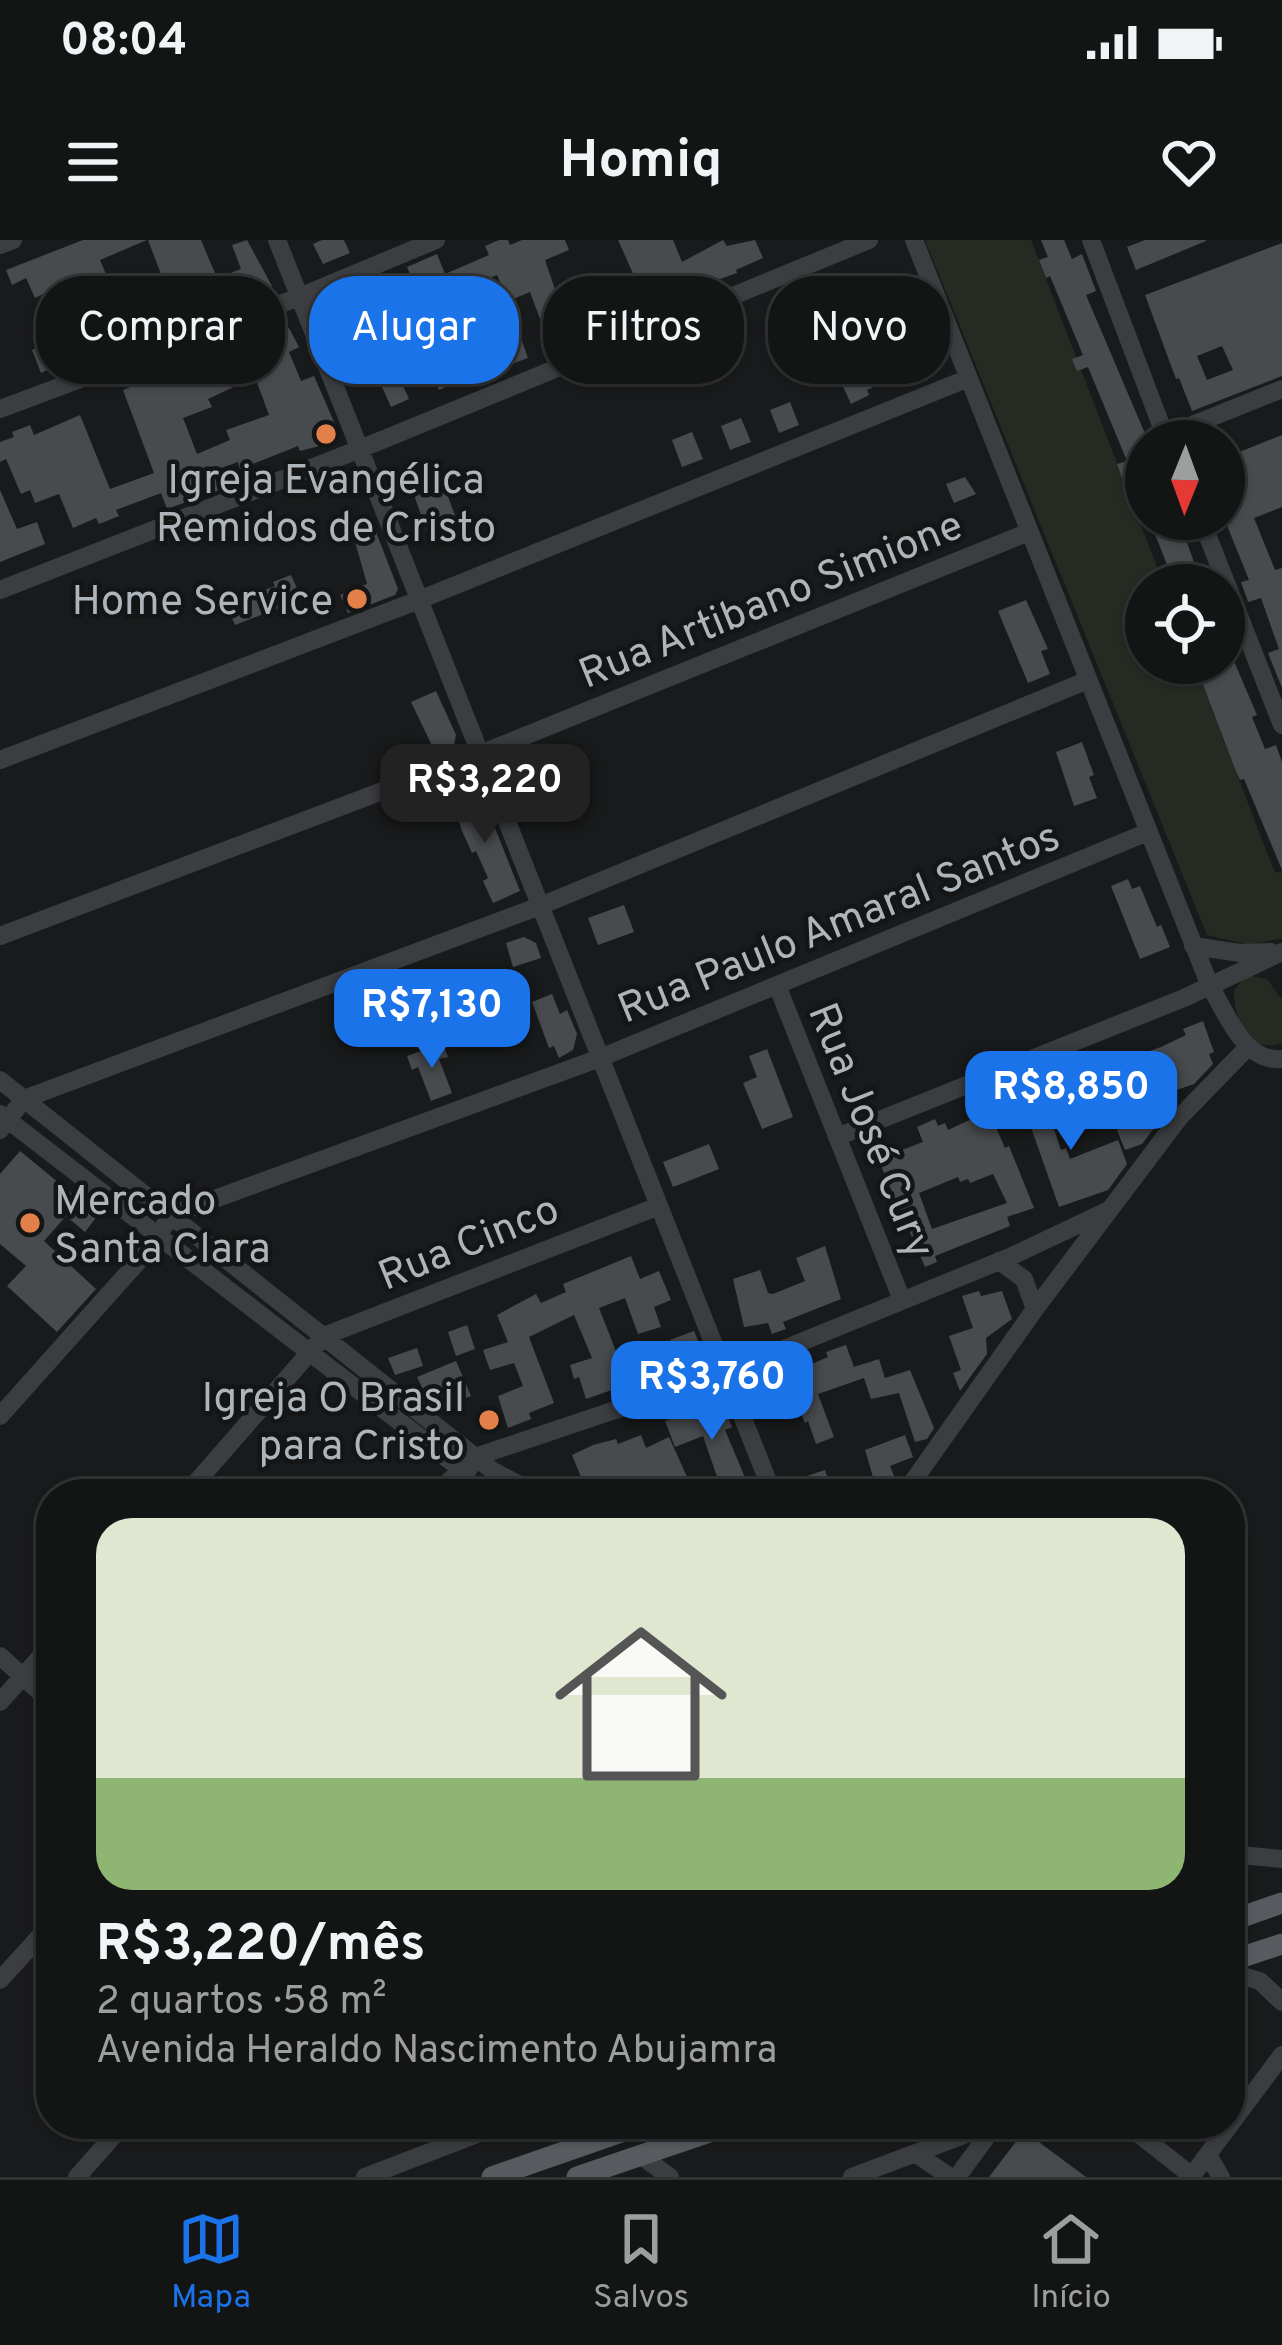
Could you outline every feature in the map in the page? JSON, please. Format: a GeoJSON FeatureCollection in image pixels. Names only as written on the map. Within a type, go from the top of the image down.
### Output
{"type":"FeatureCollection","features":[{"type":"Feature","properties":{"kind":"main road"},"geometry":{"type":"LineString","coordinates":[[1245,1916],[1282,1903]]}},
{"type":"Feature","properties":{"kind":"main road"},"geometry":{"type":"LineString","coordinates":[[1245,1956],[1282,1944]]}},
{"type":"Feature","properties":{"kind":"main road"},"geometry":{"type":"LineString","coordinates":[[492,2177],[601,2139]]}},
{"type":"Feature","properties":{"kind":"main road"},"geometry":{"type":"LineString","coordinates":[[578,2177],[688,2139]]}},
{"type":"Feature","properties":{"kind":"street"},"geometry":{"type":"LineString","coordinates":[[0,245],[13,240]]}},
{"type":"Feature","properties":{"kind":"street"},"geometry":{"type":"LineString","coordinates":[[277,240],[767,1479]]}},
{"type":"Feature","properties":{"kind":"street"},"geometry":{"type":"LineString","coordinates":[[0,409],[436,240]]}},
{"type":"Feature","properties":{"kind":"street"},"geometry":{"type":"LineString","coordinates":[[0,590],[360,449],[868,240]]}},
{"type":"Feature","properties":{"kind":"street"},"geometry":{"type":"LineString","coordinates":[[914,240],[1210,986],[1247,1048],[1268,1060],[1282,1060]]}},
{"type":"Feature","properties":{"kind":"street"},"geometry":{"type":"LineString","coordinates":[[1091,240],[1159,420]]}},
{"type":"Feature","properties":{"kind":"street"},"geometry":{"type":"LineString","coordinates":[[0,760],[419,600],[969,378]]}},
{"type":"Feature","properties":{"kind":"street"},"geometry":{"type":"LineString","coordinates":[[1209,420],[1282,389]]}},
{"type":"Feature","properties":{"kind":"street","name":"Rua Artibano Simione"},"geometry":{"type":"LineString","coordinates":[[0,936],[480,754],[1029,532]]}},
{"type":"Feature","properties":{"kind":"street"},"geometry":{"type":"LineString","coordinates":[[1210,540],[1279,711]]}},
{"type":"Feature","properties":{"kind":"street"},"geometry":{"type":"LineString","coordinates":[[508,1479],[468,1462],[310,1353],[3,1122],[25,1099],[540,906],[1088,680]]}},
{"type":"Feature","properties":{"kind":"street","name":"Rua Paulo Amaral Santos"},"geometry":{"type":"LineString","coordinates":[[171,1215],[600,1058],[1148,832]]}},
{"type":"Feature","properties":{"kind":"street"},"geometry":{"type":"LineString","coordinates":[[1193,946],[1240,953],[1282,952]]}},
{"type":"Feature","properties":{"kind":"street"},"geometry":{"type":"LineString","coordinates":[[837,1137],[1210,986],[1282,952]]}},
{"type":"Feature","properties":{"kind":"street","name":"Rua José Cury"},"geometry":{"type":"LineString","coordinates":[[777,985],[902,1300]]}},
{"type":"Feature","properties":{"kind":"street"},"geometry":{"type":"LineString","coordinates":[[915,1479],[1178,1118],[1247,1048]]}},
{"type":"Feature","properties":{"kind":"street"},"geometry":{"type":"LineString","coordinates":[[0,1080],[324,1336],[468,1462]]}},
{"type":"Feature","properties":{"kind":"street","name":"Rua Cinco"},"geometry":{"type":"LineString","coordinates":[[198,1479],[324,1336],[659,1206]]}},
{"type":"Feature","properties":{"kind":"street"},"geometry":{"type":"LineString","coordinates":[[450,1479],[468,1462],[725,1372],[999,1261],[1108,1210]]}},
{"type":"Feature","properties":{"kind":"street"},"geometry":{"type":"LineString","coordinates":[[0,1416],[159,1236],[171,1215]]}},
{"type":"Feature","properties":{"kind":"street"},"geometry":{"type":"LineString","coordinates":[[999,1261],[1024,1279],[1035,1309]]}},
{"type":"Feature","properties":{"kind":"street"},"geometry":{"type":"LineString","coordinates":[[0,1656],[36,1689]]}},
{"type":"Feature","properties":{"kind":"street"},"geometry":{"type":"LineString","coordinates":[[0,1702],[36,1662]]}},
{"type":"Feature","properties":{"kind":"street"},"geometry":{"type":"LineString","coordinates":[[1245,1855],[1282,1859]]}},
{"type":"Feature","properties":{"kind":"street"},"geometry":{"type":"LineString","coordinates":[[0,1980],[36,1940]]}},
{"type":"Feature","properties":{"kind":"street"},"geometry":{"type":"LineString","coordinates":[[1245,1976],[1260,1981],[1282,2002]]}},
{"type":"Feature","properties":{"kind":"street"},"geometry":{"type":"LineString","coordinates":[[1245,2105],[1282,2055]]}},
{"type":"Feature","properties":{"kind":"street"},"geometry":{"type":"LineString","coordinates":[[77,2177],[111,2139]]}},
{"type":"Feature","properties":{"kind":"street"},"geometry":{"type":"LineString","coordinates":[[365,2177],[464,2139]]}},
{"type":"Feature","properties":{"kind":"street"},"geometry":{"type":"LineString","coordinates":[[852,2177],[877,2173],[953,2139]]}},
{"type":"Feature","properties":{"kind":"street"},"geometry":{"type":"LineString","coordinates":[[915,2153],[953,2177],[982,2139]]}},
{"type":"Feature","properties":{"kind":"street"},"geometry":{"type":"LineString","coordinates":[[1145,2139],[1192,2177],[1220,2139]]}},
{"type":"Feature","properties":{"kind":"street"},"geometry":{"type":"LineString","coordinates":[[640,2155],[670,2177]]}},
{"type":"Feature","properties":{"kind":"street"},"geometry":{"type":"LineString","coordinates":[[1208,2155],[1221,2177]]}},
{"type":"Feature","properties":{"kind":"shaded area"},"geometry":{"type":"Polygon","coordinates":[[[925,240],[1031,240],[1125,484],[1125,540],[1147,540],[1156,564],[1125,564],[1125,684],[1202,684],[1275,873],[1282,871],[1282,938],[1249,945],[1207,935],[950,302],[950,276],[940,276],[925,240]]]}},
{"type":"Feature","properties":{"kind":"shaded area"},"geometry":{"type":"Polygon","coordinates":[[[1247,975],[1267,979],[1282,1000],[1282,1043],[1261,1044],[1240,1022],[1234,990],[1247,975]]]}},
{"type":"Feature","properties":{"kind":"building"},"geometry":{"type":"Polygon","coordinates":[[[83,240],[147,240],[100,260],[107,276],[36,276],[35,298],[26,278],[12,285],[6,270],[83,240]]]}},
{"type":"Feature","properties":{"kind":"building"},"geometry":{"type":"Polygon","coordinates":[[[148,240],[201,240],[216,276],[162,276],[148,240]]]}},
{"type":"Feature","properties":{"kind":"building"},"geometry":{"type":"Polygon","coordinates":[[[247,240],[267,276],[222,276],[241,269],[232,245],[247,240]]]}},
{"type":"Feature","properties":{"kind":"building"},"geometry":{"type":"Polygon","coordinates":[[[344,240],[350,253],[323,264],[313,244],[344,240]]]}},
{"type":"Feature","properties":{"kind":"building"},"geometry":{"type":"Polygon","coordinates":[[[499,240],[508,240],[510,245],[522,240],[565,240],[569,250],[545,260],[550,276],[543,276],[543,327],[530,292],[519,296],[519,276],[411,276],[407,267],[437,254],[445,274],[489,255],[485,246],[499,240]]]}},
{"type":"Feature","properties":{"kind":"building"},"geometry":{"type":"Polygon","coordinates":[[[618,240],[673,240],[682,262],[723,240],[727,246],[755,240],[763,258],[729,276],[634,276],[618,240]]]}},
{"type":"Feature","properties":{"kind":"building"},"geometry":{"type":"Polygon","coordinates":[[[1041,240],[1064,240],[1072,259],[1082,254],[1096,291],[1086,295],[1139,420],[1125,420],[1125,456],[1088,367],[1077,371],[1072,359],[1083,355],[1039,260],[1048,257],[1041,240]]]}},
{"type":"Feature","properties":{"kind":"building"},"geometry":{"type":"Polygon","coordinates":[[[1145,240],[1206,241],[1136,270],[1127,247],[1145,240]]]}},
{"type":"Feature","properties":{"kind":"building"},"geometry":{"type":"Polygon","coordinates":[[[1282,243],[1282,376],[1192,411],[1145,295],[1282,243]],[[1222,346],[1197,356],[1207,380],[1233,370],[1222,346]]]}},
{"type":"Feature","properties":{"kind":"building"},"geometry":{"type":"Polygon","coordinates":[[[289,328],[299,347],[289,352],[301,381],[309,378],[309,384],[317,384],[338,431],[335,442],[300,451],[298,446],[240,469],[238,462],[213,471],[219,490],[167,509],[161,493],[116,510],[119,516],[99,524],[96,518],[73,528],[59,494],[35,503],[30,490],[21,494],[6,459],[0,462],[0,442],[14,437],[12,432],[30,425],[34,435],[80,415],[110,489],[154,473],[123,390],[138,384],[240,384],[208,399],[212,407],[183,418],[197,454],[230,440],[226,430],[269,415],[258,384],[285,384],[285,330],[289,328]]]}},
{"type":"Feature","properties":{"kind":"building"},"geometry":{"type":"Polygon","coordinates":[[[519,333],[528,358],[519,361],[519,333]]]}},
{"type":"Feature","properties":{"kind":"building"},"geometry":{"type":"Polygon","coordinates":[[[381,384],[402,384],[409,399],[391,407],[381,384]]]}},
{"type":"Feature","properties":{"kind":"building"},"geometry":{"type":"Polygon","coordinates":[[[842,384],[880,384],[867,390],[869,395],[851,404],[842,384]]]}},
{"type":"Feature","properties":{"kind":"building"},"geometry":{"type":"Polygon","coordinates":[[[790,402],[799,425],[779,433],[770,410],[790,402]]]}},
{"type":"Feature","properties":{"kind":"building"},"geometry":{"type":"Polygon","coordinates":[[[741,418],[751,442],[730,450],[721,426],[741,418]]]}},
{"type":"Feature","properties":{"kind":"building"},"geometry":{"type":"Polygon","coordinates":[[[692,432],[703,459],[682,467],[672,440],[692,432]]]}},
{"type":"Feature","properties":{"kind":"building"},"geometry":{"type":"Polygon","coordinates":[[[1282,435],[1282,507],[1254,518],[1275,570],[1282,568],[1282,688],[1268,653],[1279,649],[1261,598],[1248,602],[1245,581],[1249,580],[1233,540],[1245,540],[1245,450],[1282,435]]]}},
{"type":"Feature","properties":{"kind":"building"},"geometry":{"type":"Polygon","coordinates":[[[1125,462],[1125,486],[1117,464],[1125,462]]]}},
{"type":"Feature","properties":{"kind":"building"},"geometry":{"type":"Polygon","coordinates":[[[440,474],[458,524],[428,534],[410,484],[440,474]]]}},
{"type":"Feature","properties":{"kind":"building"},"geometry":{"type":"Polygon","coordinates":[[[965,477],[976,494],[954,503],[946,484],[965,477]]]}},
{"type":"Feature","properties":{"kind":"building"},"geometry":{"type":"Polygon","coordinates":[[[0,490],[17,529],[37,522],[45,544],[0,562],[0,490]]]}},
{"type":"Feature","properties":{"kind":"building"},"geometry":{"type":"Polygon","coordinates":[[[373,524],[398,589],[395,595],[348,613],[340,595],[367,584],[352,531],[373,524]]]}},
{"type":"Feature","properties":{"kind":"building"},"geometry":{"type":"Polygon","coordinates":[[[1157,540],[1186,540],[1195,564],[1167,564],[1157,540]]]}},
{"type":"Feature","properties":{"kind":"building"},"geometry":{"type":"Polygon","coordinates":[[[291,575],[302,599],[235,625],[226,605],[291,575]]]}},
{"type":"Feature","properties":{"kind":"building"},"geometry":{"type":"Polygon","coordinates":[[[1026,600],[1048,649],[1041,651],[1050,674],[1028,683],[998,611],[1026,600]]]}},
{"type":"Feature","properties":{"kind":"building"},"geometry":{"type":"Polygon","coordinates":[[[1203,684],[1244,684],[1265,749],[1276,745],[1282,762],[1282,870],[1244,779],[1240,780],[1203,684]]]}},
{"type":"Feature","properties":{"kind":"building"},"geometry":{"type":"Polygon","coordinates":[[[436,691],[456,735],[453,749],[437,756],[411,702],[436,691]]]}},
{"type":"Feature","properties":{"kind":"building"},"geometry":{"type":"Polygon","coordinates":[[[1082,742],[1097,798],[1074,806],[1056,752],[1082,742]]]}},
{"type":"Feature","properties":{"kind":"building"},"geometry":{"type":"Polygon","coordinates":[[[473,789],[486,820],[491,818],[520,891],[493,903],[483,881],[488,878],[476,851],[472,853],[451,797],[473,789]]]}},
{"type":"Feature","properties":{"kind":"building"},"geometry":{"type":"Polygon","coordinates":[[[1128,879],[1132,889],[1140,886],[1170,947],[1140,959],[1111,886],[1128,879]]]}},
{"type":"Feature","properties":{"kind":"building"},"geometry":{"type":"Polygon","coordinates":[[[624,905],[634,932],[598,945],[588,918],[624,905]]]}},
{"type":"Feature","properties":{"kind":"building"},"geometry":{"type":"Polygon","coordinates":[[[524,937],[536,943],[541,958],[513,967],[506,943],[524,937]]]}},
{"type":"Feature","properties":{"kind":"building"},"geometry":{"type":"Polygon","coordinates":[[[552,994],[560,1014],[567,1010],[577,1034],[573,1050],[559,1058],[554,1046],[549,1048],[532,1002],[552,994]]]}},
{"type":"Feature","properties":{"kind":"building"},"geometry":{"type":"Polygon","coordinates":[[[1203,1021],[1214,1052],[1209,1054],[1213,1064],[1194,1084],[1159,1096],[1166,1114],[1156,1118],[1158,1123],[1142,1144],[1125,1150],[1117,1130],[1134,1123],[1113,1064],[1161,1047],[1186,1035],[1183,1029],[1203,1021]]]}},
{"type":"Feature","properties":{"kind":"building"},"geometry":{"type":"Polygon","coordinates":[[[443,1043],[448,1057],[439,1059],[452,1093],[431,1101],[418,1067],[412,1070],[407,1056],[443,1043]]]}},
{"type":"Feature","properties":{"kind":"building"},"geometry":{"type":"Polygon","coordinates":[[[767,1049],[793,1117],[762,1129],[743,1083],[757,1077],[749,1056],[767,1049]]]}},
{"type":"Feature","properties":{"kind":"building"},"geometry":{"type":"Polygon","coordinates":[[[1065,1087],[1075,1110],[1051,1120],[1061,1150],[1066,1148],[1070,1159],[1118,1140],[1127,1164],[1108,1190],[1059,1207],[1022,1102],[1065,1087]]]}},
{"type":"Feature","properties":{"kind":"building"},"geometry":{"type":"Polygon","coordinates":[[[989,1111],[1034,1208],[1007,1217],[1010,1226],[935,1256],[937,1262],[925,1267],[878,1159],[923,1142],[917,1127],[935,1119],[948,1130],[989,1111]],[[993,1174],[970,1183],[958,1177],[919,1193],[932,1229],[1007,1203],[993,1174]]]}},
{"type":"Feature","properties":{"kind":"building"},"geometry":{"type":"Polygon","coordinates":[[[709,1144],[719,1169],[673,1187],[663,1162],[709,1144]]]}},
{"type":"Feature","properties":{"kind":"building"},"geometry":{"type":"Polygon","coordinates":[[[20,1151],[98,1215],[85,1232],[66,1216],[44,1241],[96,1289],[57,1332],[7,1286],[26,1266],[0,1244],[0,1174],[20,1151]]]}},
{"type":"Feature","properties":{"kind":"building"},"geometry":{"type":"Polygon","coordinates":[[[825,1246],[841,1299],[783,1322],[786,1329],[772,1334],[768,1323],[744,1327],[733,1279],[760,1270],[768,1293],[773,1294],[805,1281],[796,1258],[825,1246]]]}},
{"type":"Feature","properties":{"kind":"building"},"geometry":{"type":"Polygon","coordinates":[[[631,1256],[640,1279],[659,1271],[671,1300],[654,1307],[661,1327],[638,1334],[625,1298],[599,1308],[619,1359],[645,1350],[649,1361],[672,1353],[680,1374],[586,1399],[570,1365],[592,1358],[574,1315],[529,1337],[554,1403],[508,1428],[498,1396],[523,1386],[514,1363],[490,1370],[483,1350],[508,1342],[497,1315],[536,1294],[541,1303],[566,1292],[563,1284],[631,1256]]]}},
{"type":"Feature","properties":{"kind":"building"},"geometry":{"type":"Polygon","coordinates":[[[979,1291],[981,1296],[1002,1291],[1012,1319],[986,1338],[987,1354],[960,1391],[953,1373],[961,1370],[949,1336],[973,1328],[962,1296],[979,1291]]]}},
{"type":"Feature","properties":{"kind":"building"},"geometry":{"type":"Polygon","coordinates":[[[467,1325],[475,1349],[456,1356],[448,1332],[467,1325]]]}},
{"type":"Feature","properties":{"kind":"building"},"geometry":{"type":"Polygon","coordinates":[[[694,1331],[701,1348],[677,1358],[670,1340],[694,1331]]]}},
{"type":"Feature","properties":{"kind":"building"},"geometry":{"type":"Polygon","coordinates":[[[846,1345],[854,1367],[879,1359],[885,1378],[910,1370],[934,1428],[927,1439],[915,1442],[899,1393],[871,1399],[864,1378],[818,1394],[834,1437],[816,1444],[796,1401],[789,1405],[777,1379],[846,1345]]]}},
{"type":"Feature","properties":{"kind":"building"},"geometry":{"type":"Polygon","coordinates":[[[417,1348],[423,1366],[395,1375],[388,1358],[417,1348]]]}},
{"type":"Feature","properties":{"kind":"building"},"geometry":{"type":"Polygon","coordinates":[[[456,1361],[471,1396],[439,1407],[435,1395],[427,1398],[417,1377],[456,1361]]]}},
{"type":"Feature","properties":{"kind":"building"},"geometry":{"type":"Polygon","coordinates":[[[720,1398],[732,1427],[725,1430],[746,1479],[718,1479],[703,1436],[675,1447],[665,1421],[720,1398]]]}},
{"type":"Feature","properties":{"kind":"building"},"geometry":{"type":"Polygon","coordinates":[[[641,1435],[646,1448],[669,1437],[688,1479],[582,1479],[572,1455],[616,1439],[618,1444],[641,1435]]]}},
{"type":"Feature","properties":{"kind":"building"},"geometry":{"type":"Polygon","coordinates":[[[905,1435],[913,1457],[890,1466],[894,1476],[868,1479],[873,1477],[865,1450],[905,1435]]]}},
{"type":"Feature","properties":{"kind":"building"},"geometry":{"type":"Polygon","coordinates":[[[825,1470],[828,1479],[805,1479],[804,1477],[825,1470]]]}},
{"type":"Feature","properties":{"kind":"building"},"geometry":{"type":"Polygon","coordinates":[[[1018,2139],[1035,2139],[1086,2177],[989,2177],[1018,2139]]]}},
{"type":"Feature","properties":{"kind":"place","name":"Igreja Evangélica Remidos de Cristo"},"geometry":{"type":"Point","coordinates":[326,434]}},
{"type":"Feature","properties":{"kind":"place","name":"Home Service"},"geometry":{"type":"Point","coordinates":[357,599]}},
{"type":"Feature","properties":{"kind":"place","name":"Mercado Santa Clara"},"geometry":{"type":"Point","coordinates":[30,1223]}},
{"type":"Feature","properties":{"kind":"place","name":"Igreja O Brasil para Cristo"},"geometry":{"type":"Point","coordinates":[489,1420]}}]}
